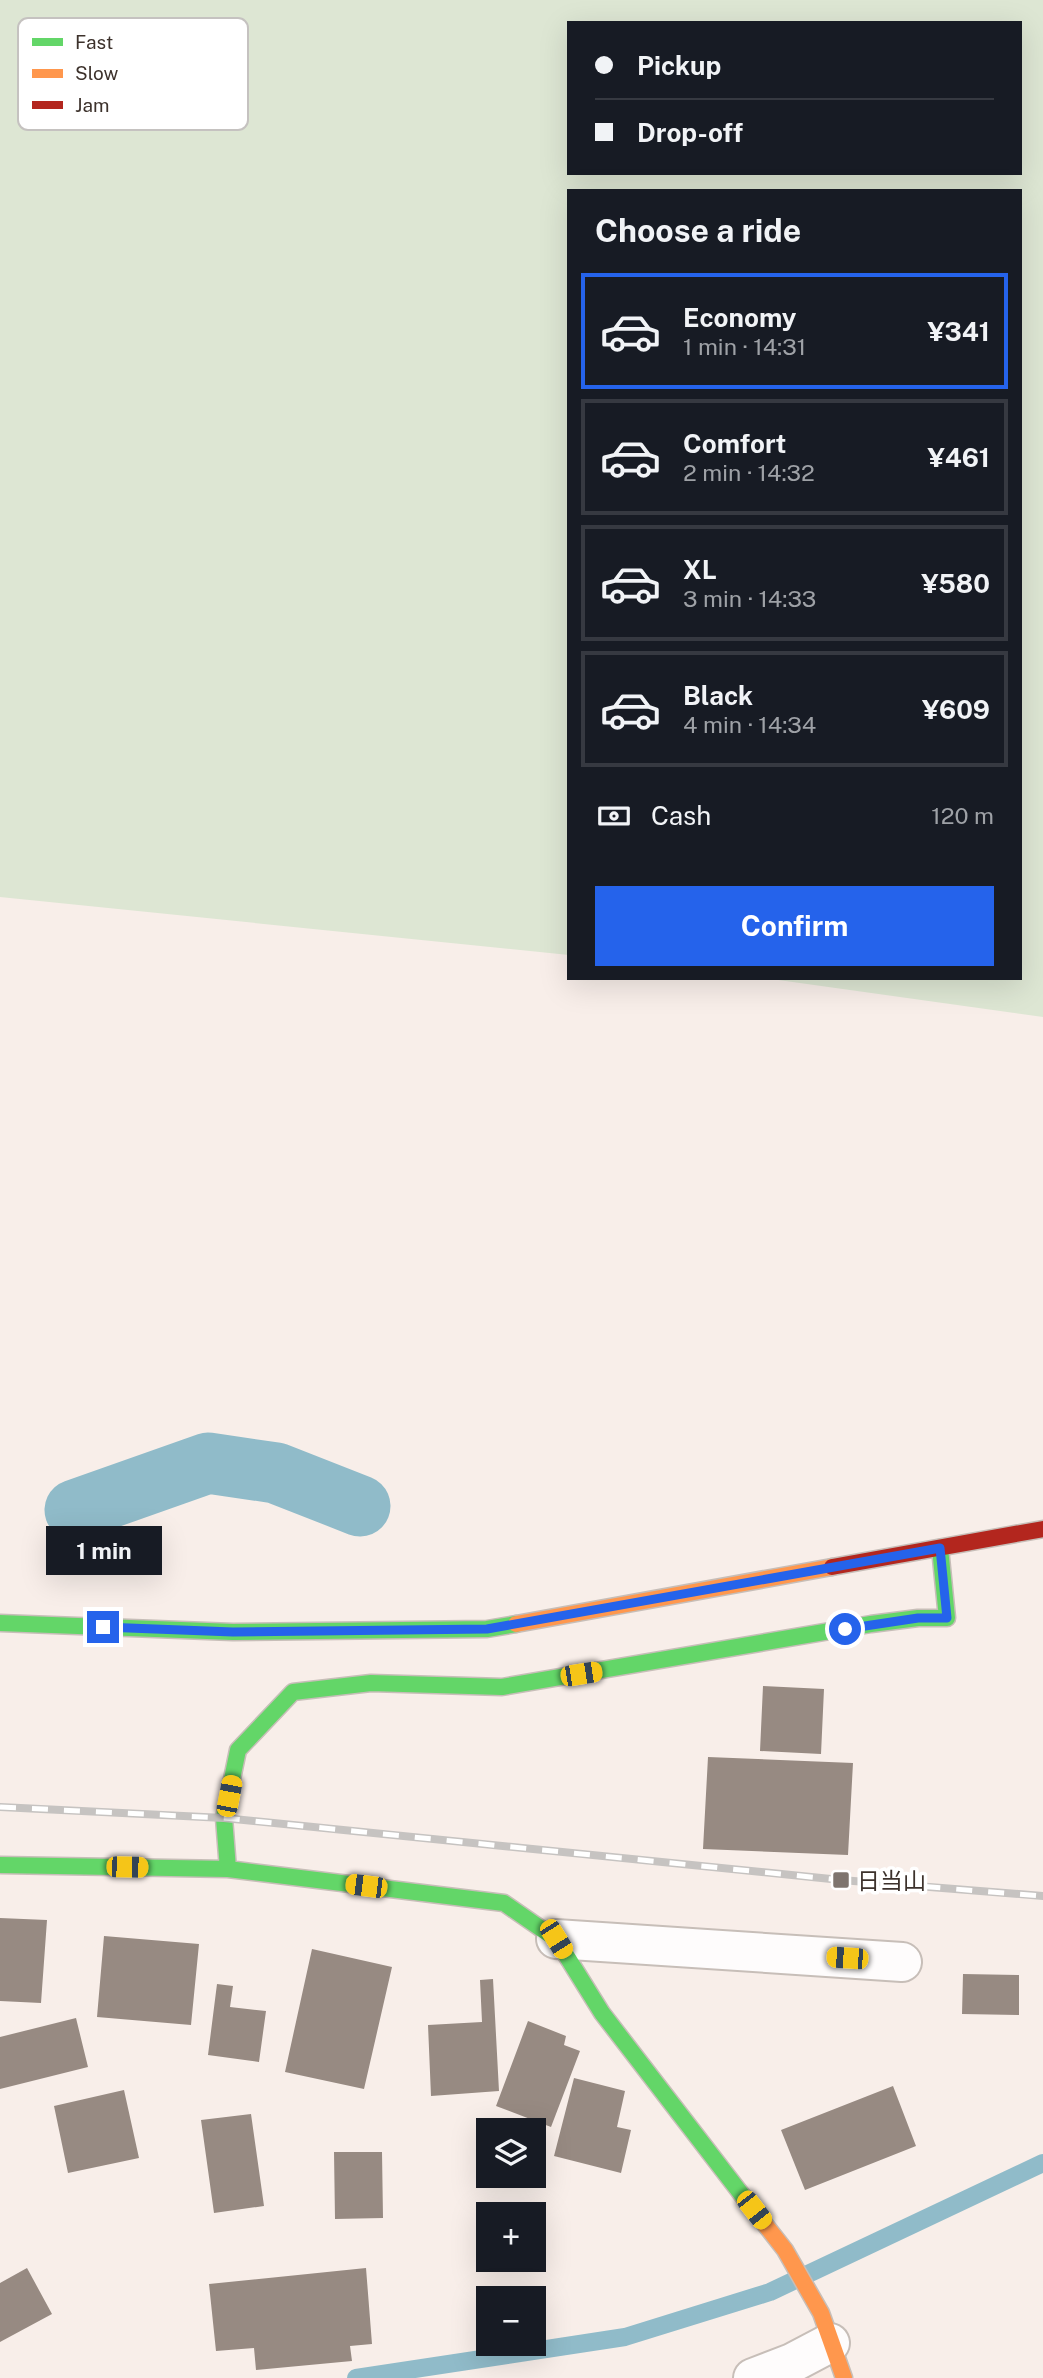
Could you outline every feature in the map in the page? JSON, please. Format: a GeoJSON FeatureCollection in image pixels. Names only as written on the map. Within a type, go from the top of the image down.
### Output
{"type":"FeatureCollection","features":[{"type":"Feature","properties":{"kind":"street"},"geometry":{"type":"LineString","coordinates":[[0,1623],[233,1632],[487,1629],[1043,1529]]}},
{"type":"Feature","properties":{"kind":"street"},"geometry":{"type":"LineString","coordinates":[[228,1869],[224,1818],[238,1749],[293,1692],[371,1683],[502,1687],[871,1624],[918,1618],[947,1618],[940,1548]]}},
{"type":"Feature","properties":{"kind":"street"},"geometry":{"type":"LineString","coordinates":[[0,1865],[228,1869],[504,1903],[556,1939],[602,2013],[785,2249],[826,2328],[844,2378]]}},
{"type":"Feature","properties":{"kind":"street"},"geometry":{"type":"LineString","coordinates":[[556,1939],[902,1962]]}},
{"type":"Feature","properties":{"kind":"street"},"geometry":{"type":"LineString","coordinates":[[753,2378],[792,2363],[826,2328]]}},
{"type":"Feature","properties":{"kind":"green space"},"geometry":{"type":"Polygon","coordinates":[[[0,0],[1043,0],[1043,1017],[778,980],[1022,980],[1022,189],[567,189],[567,955],[0,897],[0,0]]]}},
{"type":"Feature","properties":{"kind":"building"},"geometry":{"type":"Polygon","coordinates":[[[763,1686],[824,1689],[821,1754],[760,1751],[763,1686]]]}},
{"type":"Feature","properties":{"kind":"building"},"geometry":{"type":"Polygon","coordinates":[[[708,1757],[853,1763],[848,1855],[703,1849],[708,1757]]]}},
{"type":"Feature","properties":{"kind":"building"},"geometry":{"type":"Polygon","coordinates":[[[0,1918],[47,1920],[41,2003],[0,2001],[0,1918]]]}},
{"type":"Feature","properties":{"kind":"building"},"geometry":{"type":"Polygon","coordinates":[[[104,1936],[199,1944],[191,2025],[97,2017],[104,1936]]]}},
{"type":"Feature","properties":{"kind":"building"},"geometry":{"type":"Polygon","coordinates":[[[312,1949],[392,1967],[364,2089],[285,2072],[312,1949]]]}},
{"type":"Feature","properties":{"kind":"building"},"geometry":{"type":"Polygon","coordinates":[[[963,1974],[1019,1975],[1019,2015],[962,2014],[963,1974]]]}},
{"type":"Feature","properties":{"kind":"building"},"geometry":{"type":"Polygon","coordinates":[[[493,1979],[499,2091],[431,2096],[428,2025],[482,2022],[480,1980],[493,1979]]]}},
{"type":"Feature","properties":{"kind":"building"},"geometry":{"type":"Polygon","coordinates":[[[217,1984],[233,1986],[230,2007],[266,2011],[259,2062],[208,2055],[217,1984]]]}},
{"type":"Feature","properties":{"kind":"building"},"geometry":{"type":"Polygon","coordinates":[[[76,2018],[88,2067],[0,2089],[0,2037],[76,2018]]]}},
{"type":"Feature","properties":{"kind":"building"},"geometry":{"type":"Polygon","coordinates":[[[528,2021],[566,2036],[564,2045],[580,2051],[551,2127],[546,2125],[546,2118],[527,2118],[496,2106],[528,2021]]]}},
{"type":"Feature","properties":{"kind":"building"},"geometry":{"type":"Polygon","coordinates":[[[574,2078],[625,2091],[617,2127],[631,2130],[621,2173],[554,2156],[574,2078]]]}},
{"type":"Feature","properties":{"kind":"building"},"geometry":{"type":"Polygon","coordinates":[[[893,2086],[916,2146],[805,2190],[781,2130],[893,2086]]]}},
{"type":"Feature","properties":{"kind":"building"},"geometry":{"type":"Polygon","coordinates":[[[124,2090],[139,2158],[68,2173],[54,2106],[124,2090]]]}},
{"type":"Feature","properties":{"kind":"building"},"geometry":{"type":"Polygon","coordinates":[[[251,2114],[264,2206],[214,2213],[201,2120],[251,2114]]]}},
{"type":"Feature","properties":{"kind":"building"},"geometry":{"type":"Polygon","coordinates":[[[334,2152],[382,2152],[383,2218],[335,2219],[334,2152]]]}},
{"type":"Feature","properties":{"kind":"building"},"geometry":{"type":"Polygon","coordinates":[[[27,2268],[52,2314],[0,2342],[0,2283],[27,2268]]]}},
{"type":"Feature","properties":{"kind":"building"},"geometry":{"type":"Polygon","coordinates":[[[366,2268],[372,2344],[350,2346],[352,2361],[256,2370],[254,2348],[216,2351],[209,2284],[366,2268]]]}},
{"type":"Feature","properties":{"kind":"waterway"},"geometry":{"type":"LineString","coordinates":[[75,1510],[208,1463],[276,1473],[360,1506]]}},
{"type":"Feature","properties":{"kind":"waterway"},"geometry":{"type":"LineString","coordinates":[[356,2378],[625,2337],[770,2292],[1043,2163]]}},
{"type":"Feature","properties":{"kind":"railway"},"geometry":{"type":"LineString","coordinates":[[0,1807],[224,1818],[841,1880],[1043,1896]]}},
{"type":"Feature","properties":{"kind":"traffic: fast"},"geometry":{"type":"LineString","coordinates":[[228,1869],[224,1818],[238,1750],[293,1692],[371,1683],[502,1687],[871,1624],[918,1618],[947,1618],[940,1548]]}},
{"type":"Feature","properties":{"kind":"traffic: fast"},"geometry":{"type":"LineString","coordinates":[[0,1623],[233,1632],[487,1629],[516,1624]]}},
{"type":"Feature","properties":{"kind":"traffic: fast"},"geometry":{"type":"LineString","coordinates":[[0,1865],[228,1869],[504,1903],[556,1939],[602,2013],[749,2204]]}},
{"type":"Feature","properties":{"kind":"traffic: slow"},"geometry":{"type":"LineString","coordinates":[[516,1624],[832,1567]]}},
{"type":"Feature","properties":{"kind":"traffic: slow"},"geometry":{"type":"LineString","coordinates":[[749,2204],[785,2250],[821,2313],[844,2378]]}},
{"type":"Feature","properties":{"kind":"traffic: jam"},"geometry":{"type":"LineString","coordinates":[[832,1567],[1043,1529]]}},
{"type":"Feature","properties":{"kind":"place","name":"日当山"},"geometry":{"type":"Point","coordinates":[841,1880]}},
{"type":"Feature","properties":{"kind":"route"},"geometry":{"type":"LineString","coordinates":[[103,1627],[233,1632],[487,1629],[940,1548],[947,1618],[918,1618],[845,1629]]}}]}
